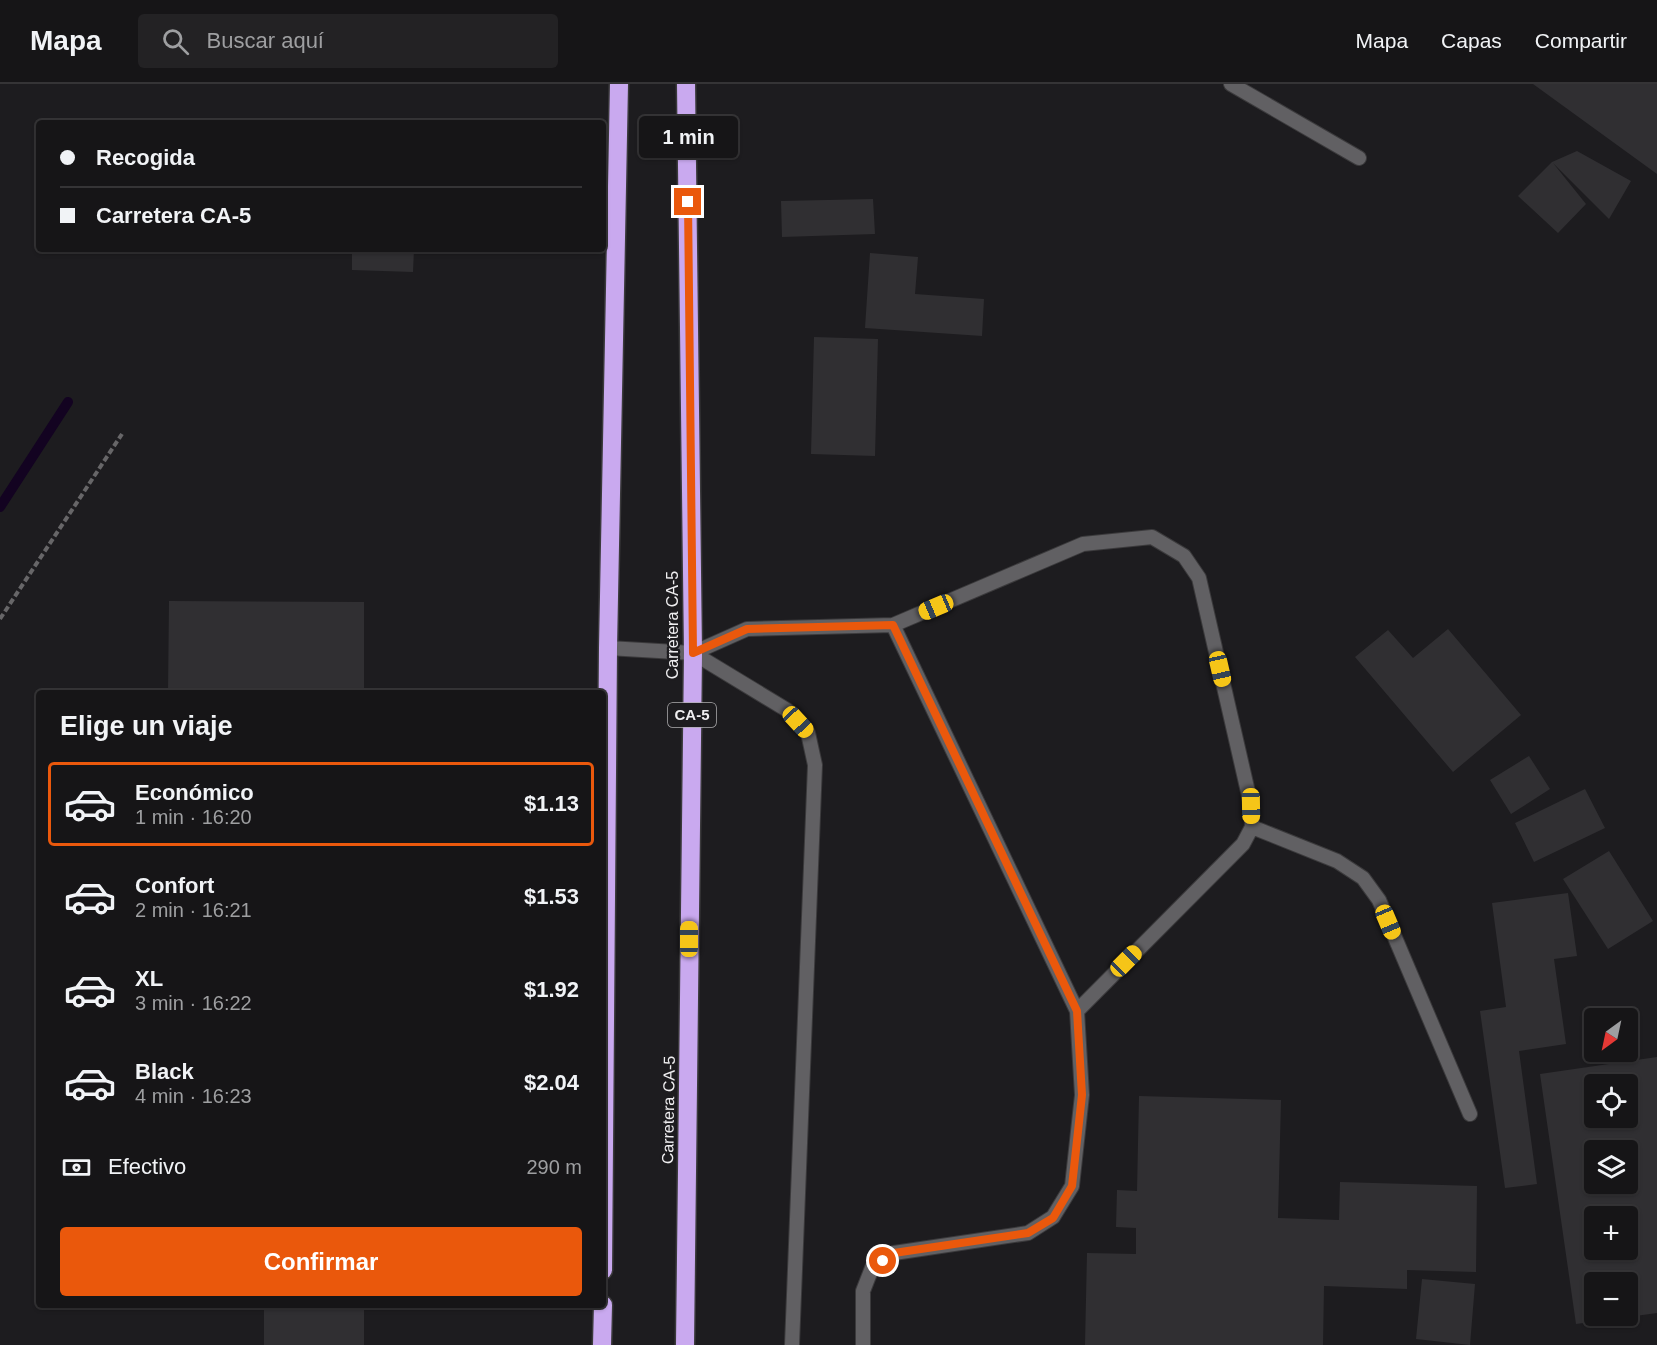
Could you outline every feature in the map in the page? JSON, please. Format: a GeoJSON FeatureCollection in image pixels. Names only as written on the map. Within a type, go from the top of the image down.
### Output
{"type":"FeatureCollection","features":[{"type":"Feature","properties":{"kind":"highway"},"geometry":{"type":"LineString","coordinates":[[606,897],[608,648],[619,84]]}},
{"type":"Feature","properties":{"kind":"highway","name":"Carretera CA-5"},"geometry":{"type":"LineString","coordinates":[[685,1345],[693,653],[686,84]]}},
{"type":"Feature","properties":{"kind":"highway"},"geometry":{"type":"LineString","coordinates":[[602,1345],[603,1308]]}},
{"type":"Feature","properties":{"kind":"lane"},"geometry":{"type":"LineString","coordinates":[[1231,84],[1359,158]]}},
{"type":"Feature","properties":{"kind":"lane"},"geometry":{"type":"LineString","coordinates":[[608,648],[693,653],[747,629],[893,625],[1083,544],[1152,537],[1184,556],[1199,578],[1251,806],[1251,827],[1243,844],[1077,1011]]}},
{"type":"Feature","properties":{"kind":"lane"},"geometry":{"type":"LineString","coordinates":[[863,1345],[862,1291],[872,1268],[894,1253],[1028,1233],[1053,1218],[1072,1186],[1082,1095],[1077,1011],[893,625]]}},
{"type":"Feature","properties":{"kind":"lane"},"geometry":{"type":"LineString","coordinates":[[693,653],[787,711],[808,733],[815,765],[792,1345]]}},
{"type":"Feature","properties":{"kind":"lane"},"geometry":{"type":"LineString","coordinates":[[1251,827],[1337,861],[1363,878],[1379,900],[1470,1114]]}},
{"type":"Feature","properties":{"kind":"path"},"geometry":{"type":"LineString","coordinates":[[0,619],[122,434]]}},
{"type":"Feature","properties":{"kind":"building"},"geometry":{"type":"Polygon","coordinates":[[[1533,84],[1657,84],[1657,174],[1533,84]]]}},
{"type":"Feature","properties":{"kind":"building"},"geometry":{"type":"Polygon","coordinates":[[[1577,151],[1631,181],[1609,219],[1553,163],[1586,204],[1558,233],[1518,196],[1552,162],[1577,151]]]}},
{"type":"Feature","properties":{"kind":"building"},"geometry":{"type":"Polygon","coordinates":[[[873,199],[875,234],[782,237],[781,201],[873,199]]]}},
{"type":"Feature","properties":{"kind":"building"},"geometry":{"type":"Polygon","coordinates":[[[352,252],[414,252],[413,272],[352,270],[352,252]]]}},
{"type":"Feature","properties":{"kind":"building"},"geometry":{"type":"Polygon","coordinates":[[[870,253],[918,257],[915,294],[984,299],[982,336],[865,328],[870,253]]]}},
{"type":"Feature","properties":{"kind":"building"},"geometry":{"type":"Polygon","coordinates":[[[814,337],[878,339],[875,456],[811,454],[814,337]]]}},
{"type":"Feature","properties":{"kind":"building"},"geometry":{"type":"Polygon","coordinates":[[[169,601],[364,602],[364,690],[168,690],[169,601]]]}},
{"type":"Feature","properties":{"kind":"building"},"geometry":{"type":"Polygon","coordinates":[[[1448,629],[1521,715],[1453,772],[1355,657],[1388,630],[1413,658],[1448,629]]]}},
{"type":"Feature","properties":{"kind":"building"},"geometry":{"type":"Polygon","coordinates":[[[1529,756],[1550,789],[1511,814],[1490,780],[1529,756]]]}},
{"type":"Feature","properties":{"kind":"building"},"geometry":{"type":"Polygon","coordinates":[[[1585,789],[1605,828],[1534,862],[1515,823],[1585,789]]]}},
{"type":"Feature","properties":{"kind":"building"},"geometry":{"type":"Polygon","coordinates":[[[1609,851],[1653,921],[1608,949],[1563,879],[1609,851]]]}},
{"type":"Feature","properties":{"kind":"building"},"geometry":{"type":"Polygon","coordinates":[[[1568,893],[1577,956],[1554,959],[1566,1044],[1519,1051],[1537,1184],[1505,1188],[1480,1011],[1506,1007],[1492,903],[1568,893]]]}},
{"type":"Feature","properties":{"kind":"building"},"geometry":{"type":"Polygon","coordinates":[[[1657,1057],[1657,1313],[1638,1316],[1638,1272],[1584,1272],[1584,1323],[1576,1324],[1540,1074],[1623,1062],[1638,1062],[1638,1060],[1657,1057]]]}},
{"type":"Feature","properties":{"kind":"building"},"geometry":{"type":"Polygon","coordinates":[[[1139,1096],[1281,1100],[1278,1218],[1339,1220],[1340,1182],[1477,1186],[1476,1272],[1407,1270],[1407,1289],[1324,1286],[1323,1345],[1085,1345],[1087,1253],[1136,1254],[1136,1228],[1116,1227],[1117,1190],[1137,1191],[1139,1096]]]}},
{"type":"Feature","properties":{"kind":"building"},"geometry":{"type":"Polygon","coordinates":[[[1422,1279],[1475,1284],[1470,1345],[1416,1339],[1422,1279]]]}},
{"type":"Feature","properties":{"kind":"building"},"geometry":{"type":"Polygon","coordinates":[[[264,1308],[364,1308],[364,1345],[264,1345],[264,1308]]]}},
{"type":"Feature","properties":{"kind":"waterway"},"geometry":{"type":"LineString","coordinates":[[0,507],[68,402]]}},
{"type":"Feature","properties":{"kind":"route"},"geometry":{"type":"LineString","coordinates":[[688,202],[693,653],[747,629],[893,625],[1077,1011],[1082,1095],[1072,1186],[1053,1218],[1028,1233],[894,1253],[883,1261]]}}]}
